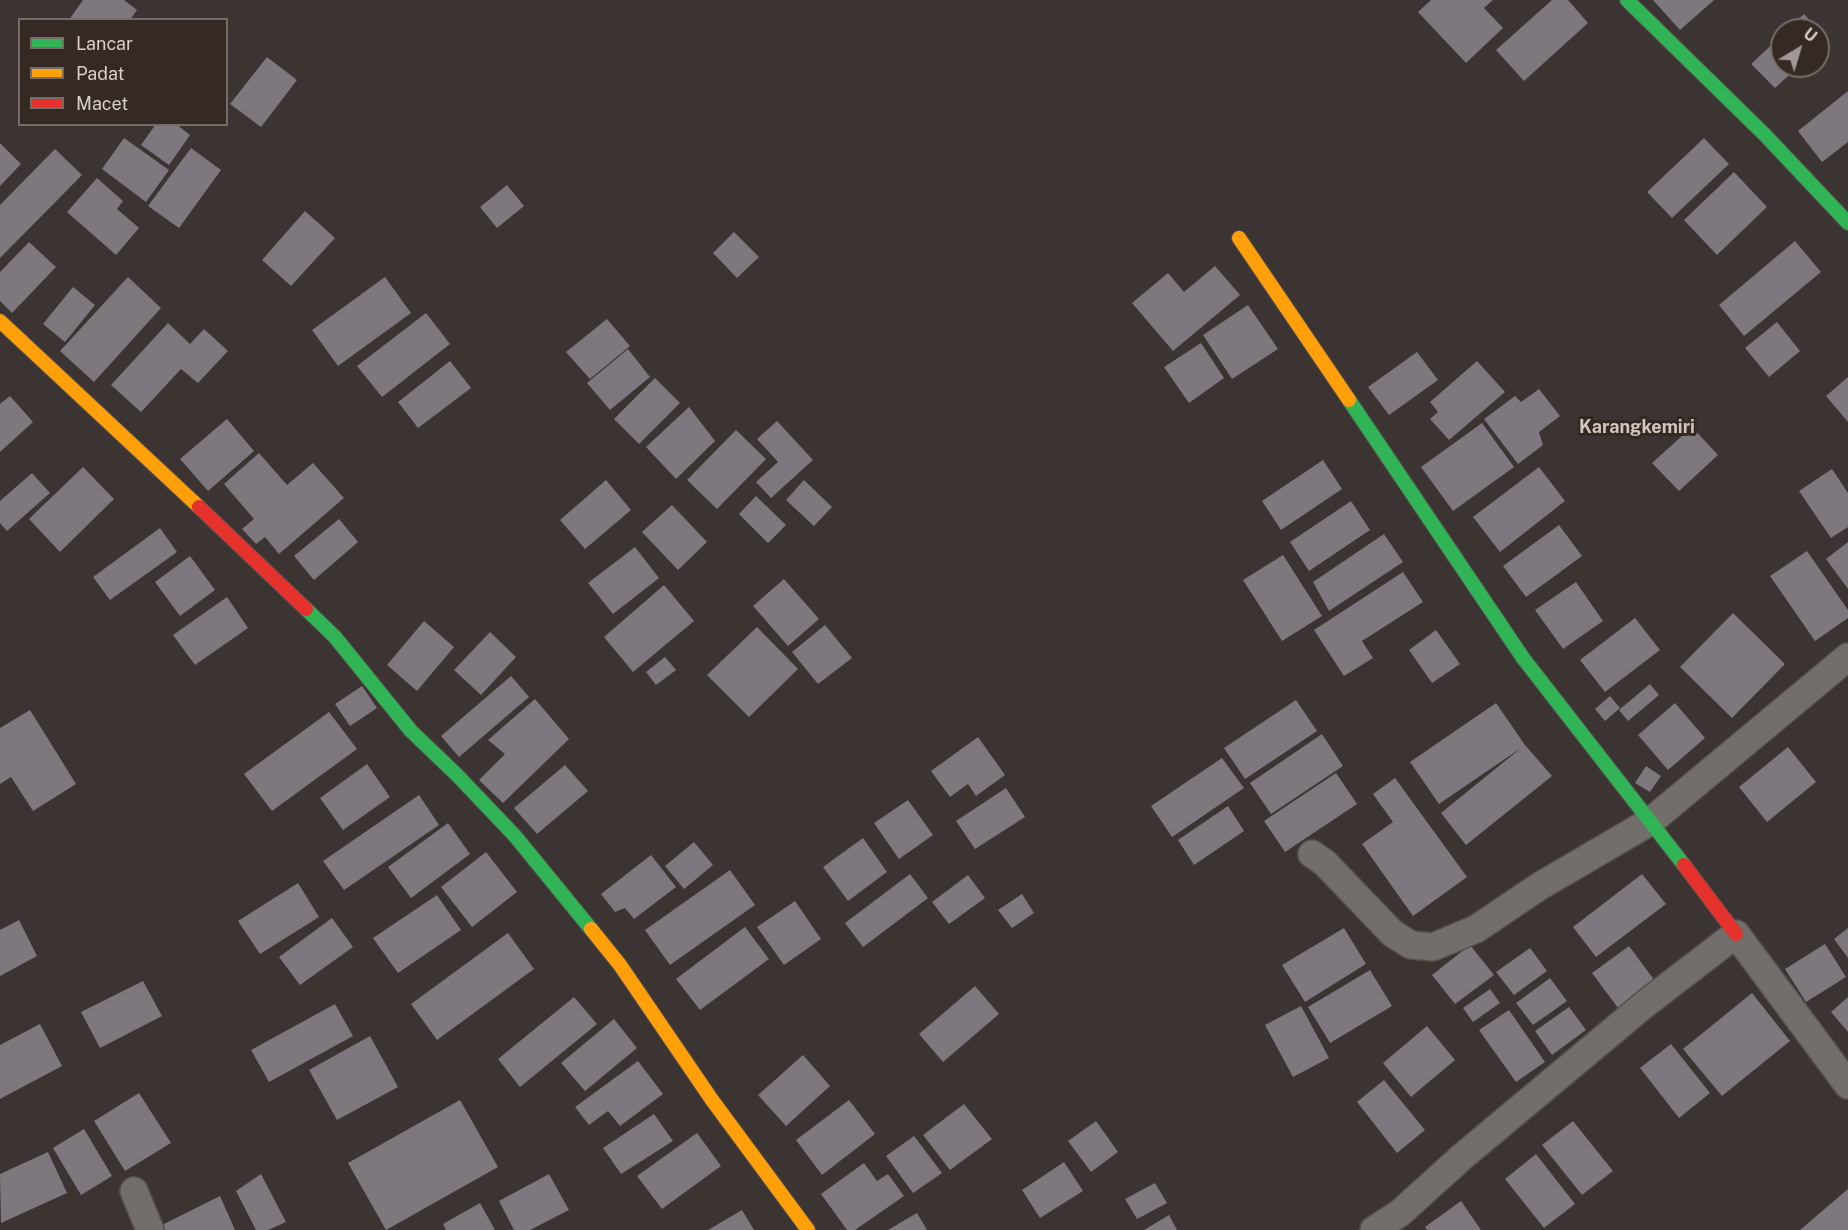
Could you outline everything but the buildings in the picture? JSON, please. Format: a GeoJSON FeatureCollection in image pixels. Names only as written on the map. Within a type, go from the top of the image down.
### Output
{"type":"FeatureCollection","features":[{"type":"Feature","properties":{"kind":"street"},"geometry":{"type":"LineString","coordinates":[[1627,0],[1765,135],[1848,223]]}},
{"type":"Feature","properties":{"kind":"street"},"geometry":{"type":"LineString","coordinates":[[1239,238],[1523,658],[1651,821],[1848,1085]]}},
{"type":"Feature","properties":{"kind":"street"},"geometry":{"type":"LineString","coordinates":[[0,321],[154,463],[335,637],[411,730],[515,836],[620,965],[712,1100],[808,1230]]}},
{"type":"Feature","properties":{"kind":"street"},"geometry":{"type":"LineString","coordinates":[[1312,854],[1325,862],[1392,933],[1412,945],[1433,947],[1476,929],[1540,886],[1651,821],[1848,657]]}},
{"type":"Feature","properties":{"kind":"street"},"geometry":{"type":"LineString","coordinates":[[1374,1230],[1400,1213],[1463,1156],[1645,1004],[1736,934]]}},
{"type":"Feature","properties":{"kind":"street"},"geometry":{"type":"LineString","coordinates":[[134,1191],[150,1230]]}},
{"type":"Feature","properties":{"kind":"traffic: fast"},"geometry":{"type":"LineString","coordinates":[[1627,0],[1765,135],[1848,223]]}},
{"type":"Feature","properties":{"kind":"traffic: fast"},"geometry":{"type":"LineString","coordinates":[[1349,400],[1523,658],[1684,865]]}},
{"type":"Feature","properties":{"kind":"traffic: fast"},"geometry":{"type":"LineString","coordinates":[[306,609],[335,637],[411,731],[515,836],[591,929]]}},
{"type":"Feature","properties":{"kind":"traffic: slow"},"geometry":{"type":"LineString","coordinates":[[1239,238],[1349,400]]}},
{"type":"Feature","properties":{"kind":"traffic: slow"},"geometry":{"type":"LineString","coordinates":[[0,321],[199,507]]}},
{"type":"Feature","properties":{"kind":"traffic: slow"},"geometry":{"type":"LineString","coordinates":[[591,929],[620,965],[712,1100],[808,1230]]}},
{"type":"Feature","properties":{"kind":"traffic: jam"},"geometry":{"type":"LineString","coordinates":[[199,507],[306,609]]}},
{"type":"Feature","properties":{"kind":"traffic: jam"},"geometry":{"type":"LineString","coordinates":[[1684,865],[1736,934]]}},
{"type":"Feature","properties":{"kind":"district","name":"Karangkemiri"},"geometry":{"type":"Point","coordinates":[1637,427]}}]}
